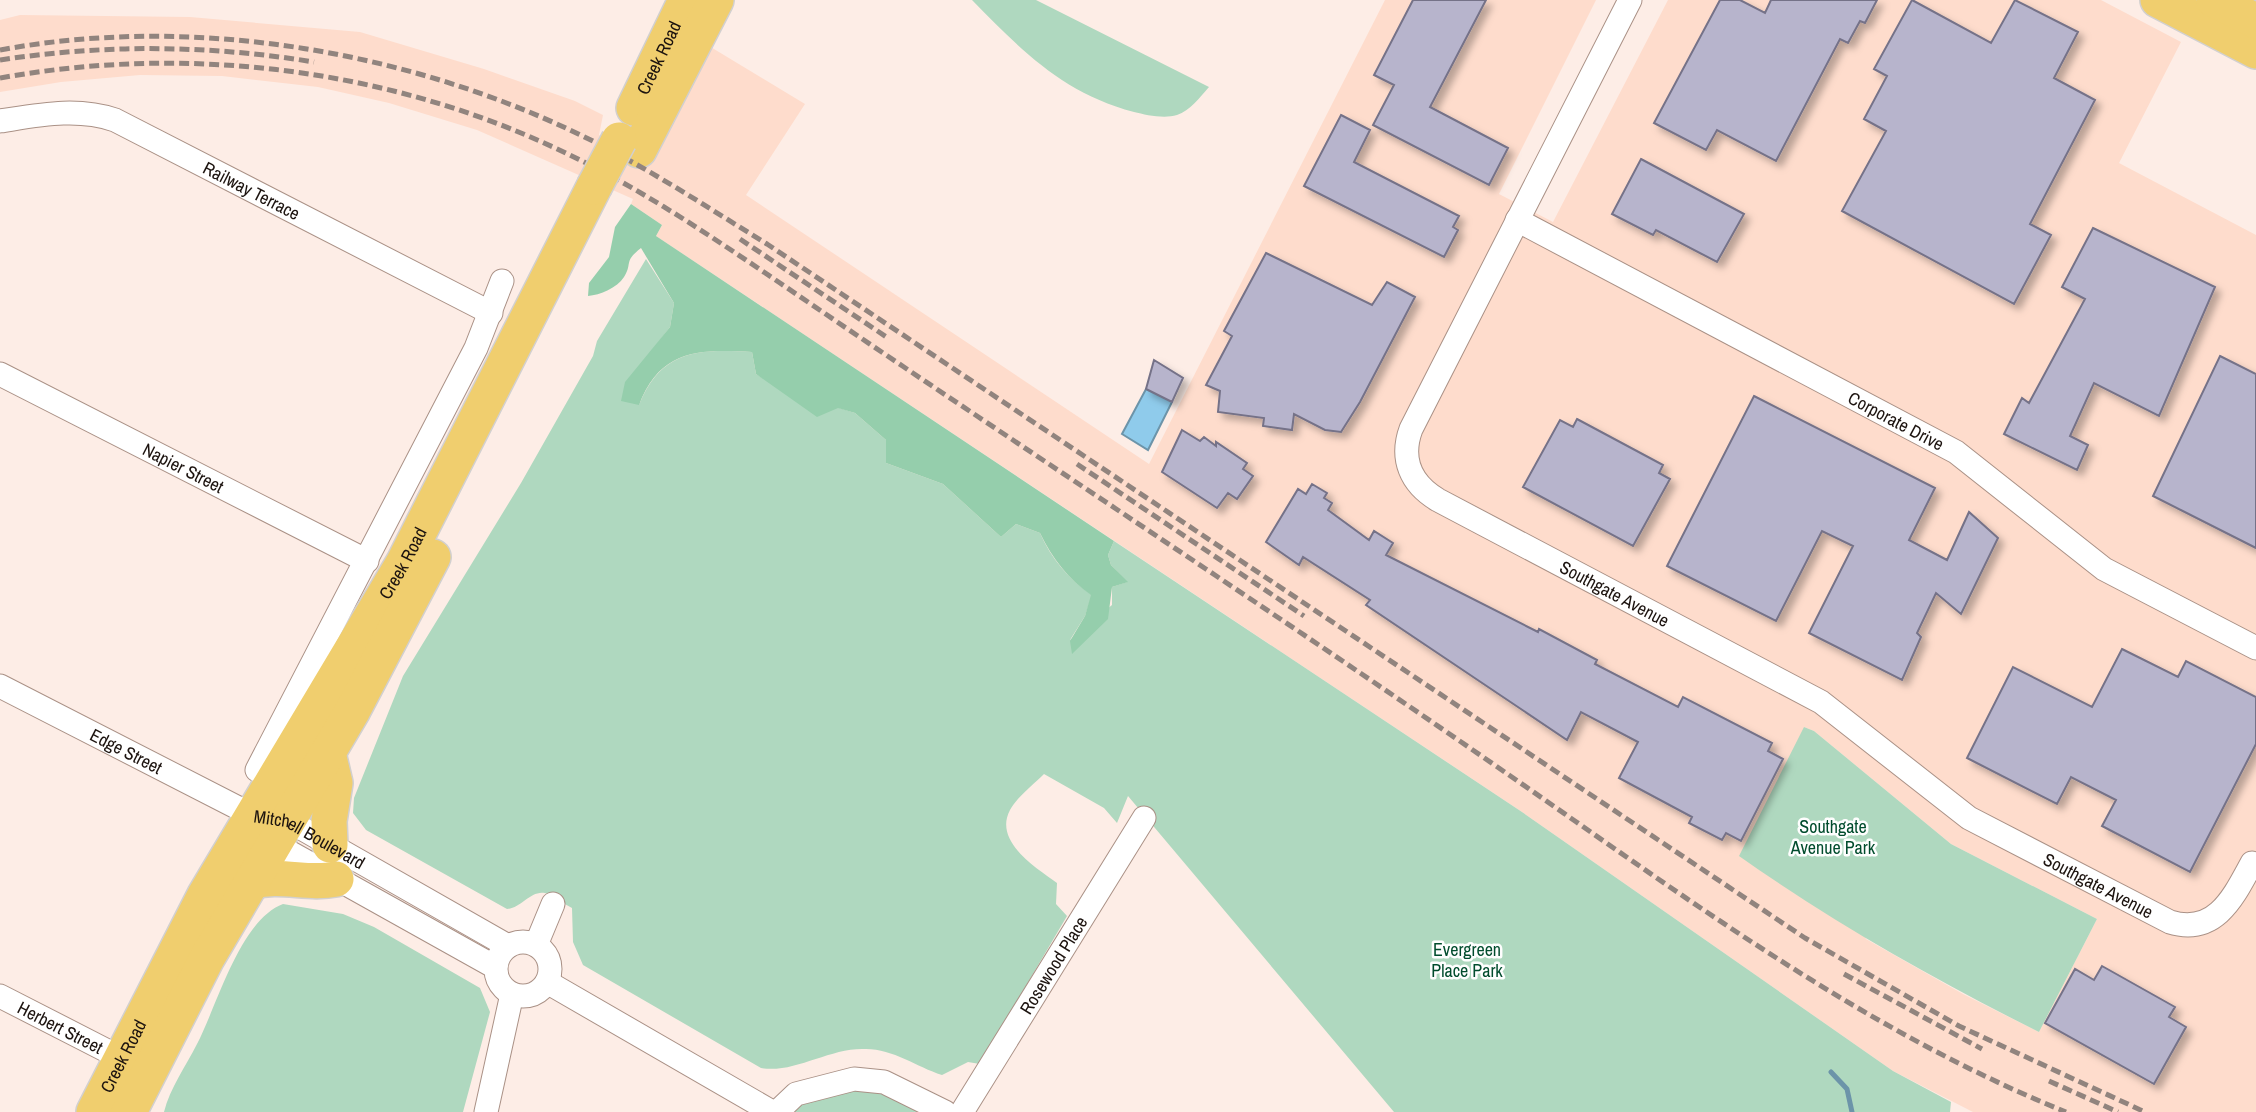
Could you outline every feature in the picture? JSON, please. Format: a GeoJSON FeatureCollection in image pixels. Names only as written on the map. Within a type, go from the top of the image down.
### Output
{"type":"FeatureCollection","features":[{"type":"Feature","properties":{"kind":"main road","name":"Creek Road"},"geometry":{"type":"LineString","coordinates":[[629,145],[686,0]]}},
{"type":"Feature","properties":{"kind":"main road","name":"Creek Road"},"geometry":{"type":"LineString","coordinates":[[128,1112],[207,958],[370,681],[629,145],[716,0]]}},
{"type":"Feature","properties":{"kind":"main road"},"geometry":{"type":"LineString","coordinates":[[2158,0],[2256,51]]}},
{"type":"Feature","properties":{"kind":"main road"},"geometry":{"type":"LineString","coordinates":[[2214,0],[2256,21]]}},
{"type":"Feature","properties":{"kind":"main road","name":"Creek Road"},"geometry":{"type":"LineString","coordinates":[[94,1112],[205,895],[404,562],[605,193]]}},
{"type":"Feature","properties":{"kind":"main road"},"geometry":{"type":"LineString","coordinates":[[328,752],[335,783],[329,821],[330,845]]}},
{"type":"Feature","properties":{"kind":"main road"},"geometry":{"type":"LineString","coordinates":[[251,882],[275,877],[314,883],[336,879]]}},
{"type":"Feature","properties":{"kind":"street","name":"Southgate Avenue"},"geometry":{"type":"LineString","coordinates":[[1630,0],[1408,437],[1407,461],[1412,477],[1423,490],[1807,694],[1847,720],[1969,818],[2170,922],[2194,925],[2219,915],[2234,898],[2255,860]]}},
{"type":"Feature","properties":{"kind":"street","name":"Railway Terrace"},"geometry":{"type":"LineString","coordinates":[[0,121],[69,112],[116,120],[491,313]]}},
{"type":"Feature","properties":{"kind":"street","name":"Corporate Drive"},"geometry":{"type":"LineString","coordinates":[[1517,220],[1956,452],[2105,569],[2256,648]]}},
{"type":"Feature","properties":{"kind":"street","name":"Creek Road"},"geometry":{"type":"LineString","coordinates":[[257,770],[367,561],[491,313],[502,281]]}},
{"type":"Feature","properties":{"kind":"street","name":"Napier Street"},"geometry":{"type":"LineString","coordinates":[[0,374],[367,561]]}},
{"type":"Feature","properties":{"kind":"street","name":"Edge Street"},"geometry":{"type":"LineString","coordinates":[[0,686],[252,815]]}},
{"type":"Feature","properties":{"kind":"street","name":"Mitchell Boulevard"},"geometry":{"type":"LineString","coordinates":[[252,815],[281,831],[336,879],[495,968],[499,984],[512,994]]}},
{"type":"Feature","properties":{"kind":"street","name":"Rosewood Place"},"geometry":{"type":"LineString","coordinates":[[962,1112],[1143,818]]}},
{"type":"Feature","properties":{"kind":"street","name":"Mitchell Boulevard"},"geometry":{"type":"LineString","coordinates":[[281,831],[330,845],[508,946]]}},
{"type":"Feature","properties":{"kind":"street"},"geometry":{"type":"LineString","coordinates":[[536,945],[553,904]]}},
{"type":"Feature","properties":{"kind":"street"},"geometry":{"type":"LineString","coordinates":[[486,1112],[512,994],[520,996],[536,993],[547,982],[550,965],[536,945],[522,942],[508,946],[497,959],[495,968]]}},
{"type":"Feature","properties":{"kind":"street"},"geometry":{"type":"LineString","coordinates":[[547,982],[772,1112]]}},
{"type":"Feature","properties":{"kind":"street","name":"Herbert Street"},"geometry":{"type":"LineString","coordinates":[[0,996],[121,1058]]}},
{"type":"Feature","properties":{"kind":"street"},"geometry":{"type":"LineString","coordinates":[[778,1112],[796,1094],[854,1079],[884,1082],[945,1112]]}},
{"type":"Feature","properties":{"kind":"shaded area"},"geometry":{"type":"Polygon","coordinates":[[[1385,0],[1596,0],[1499,194],[1553,222],[1668,0],[2101,0],[2181,42],[2119,163],[2256,235],[2256,1112],[1973,1112],[1893,1071],[1522,812],[656,236],[662,225],[631,204],[633,199],[477,130],[389,103],[318,87],[222,76],[140,75],[61,82],[0,92],[0,20],[20,15],[190,17],[360,32],[484,69],[575,101],[603,115],[599,135],[652,161],[709,46],[805,104],[746,195],[1149,464],[1385,0]],[[1804,727],[1866,939],[1963,994],[2039,1032],[2097,919],[1951,844],[1814,731],[1804,727]]]}},
{"type":"Feature","properties":{"kind":"green space"},"geometry":{"type":"Polygon","coordinates":[[[972,0],[1036,0],[1209,87],[1190,107],[1172,116],[1144,114],[1109,104],[1086,94],[1045,68],[972,0]]]}},
{"type":"Feature","properties":{"kind":"green space"},"geometry":{"type":"Polygon","coordinates":[[[631,204],[662,225],[656,236],[1114,541],[1108,555],[1111,565],[1128,582],[1112,587],[1108,619],[1072,654],[1070,641],[1085,616],[1091,595],[1062,568],[1040,533],[1016,524],[1001,537],[943,484],[886,463],[886,440],[855,413],[838,408],[817,417],[756,374],[752,352],[715,351],[684,356],[658,373],[639,405],[621,401],[625,382],[670,327],[674,303],[641,248],[632,256],[627,272],[613,288],[588,296],[589,283],[609,257],[615,227],[631,204]]]}},
{"type":"Feature","properties":{"kind":"green space","name":"Evergreen Place Park"},"geometry":{"type":"Polygon","coordinates":[[[646,259],[674,303],[670,327],[650,353],[639,405],[659,373],[684,356],[716,351],[752,352],[756,374],[781,389],[855,413],[886,440],[886,463],[943,484],[1001,537],[1016,524],[1040,533],[1062,568],[1092,595],[1085,616],[1070,640],[1112,605],[1112,587],[1127,582],[1111,565],[1108,555],[1114,541],[1522,812],[1893,1071],[1951,1102],[1950,1112],[1394,1112],[1128,796],[1117,823],[1104,808],[1044,774],[1013,805],[1006,822],[1007,833],[1029,862],[1057,883],[1056,904],[1067,916],[980,1064],[968,1062],[942,1075],[895,1055],[866,1049],[839,1052],[786,1067],[761,1068],[583,965],[573,942],[572,908],[548,894],[540,893],[507,909],[366,830],[353,813],[354,798],[403,676],[521,483],[593,356],[597,341],[646,259]]]}},
{"type":"Feature","properties":{"kind":"green space","name":"Southgate Avenue Park"},"geometry":{"type":"Polygon","coordinates":[[[1804,727],[1814,731],[1951,844],[2097,919],[2039,1032],[1886,950],[1739,856],[1804,727]]]}},
{"type":"Feature","properties":{"kind":"green space"},"geometry":{"type":"Polygon","coordinates":[[[283,904],[343,914],[374,927],[480,988],[490,1012],[463,1112],[164,1112],[170,1094],[197,1044],[242,945],[268,913],[283,904]]]}},
{"type":"Feature","properties":{"kind":"green space"},"geometry":{"type":"Polygon","coordinates":[[[854,1079],[945,1112],[777,1112],[854,1079]]]}},
{"type":"Feature","properties":{"kind":"water"},"geometry":{"type":"Polygon","coordinates":[[[1146,389],[1172,402],[1148,450],[1122,434],[1146,389]]]}},
{"type":"Feature","properties":{"kind":"building"},"geometry":{"type":"Polygon","coordinates":[[[1413,0],[1486,0],[1430,107],[1508,148],[1489,185],[1373,125],[1394,85],[1374,75],[1413,0]]]}},
{"type":"Feature","properties":{"kind":"building"},"geometry":{"type":"Polygon","coordinates":[[[1720,0],[1740,0],[1765,13],[1771,0],[1877,0],[1865,23],[1860,21],[1848,43],[1840,39],[1776,161],[1717,130],[1706,150],[1654,123],[1720,0]]]}},
{"type":"Feature","properties":{"kind":"building"},"geometry":{"type":"Polygon","coordinates":[[[1912,0],[1991,43],[2015,0],[2078,32],[2054,78],[2095,100],[2030,224],[2051,235],[2014,304],[1842,211],[1886,131],[1864,119],[1887,76],[1874,69],[1912,0]]]}},
{"type":"Feature","properties":{"kind":"building"},"geometry":{"type":"Polygon","coordinates":[[[1341,115],[1370,130],[1354,162],[1459,216],[1453,227],[1458,230],[1444,257],[1304,186],[1341,115]]]}},
{"type":"Feature","properties":{"kind":"building"},"geometry":{"type":"Polygon","coordinates":[[[1641,159],[1744,214],[1717,262],[1656,230],[1653,235],[1612,214],[1641,159]]]}},
{"type":"Feature","properties":{"kind":"building"},"geometry":{"type":"Polygon","coordinates":[[[2093,228],[2215,287],[2159,416],[2094,383],[2070,436],[2088,445],[2077,470],[2004,434],[2022,398],[2029,403],[2085,299],[2062,287],[2093,228]]]}},
{"type":"Feature","properties":{"kind":"building"},"geometry":{"type":"Polygon","coordinates":[[[1266,253],[1372,305],[1387,282],[1415,297],[1360,402],[1341,432],[1325,430],[1294,414],[1292,430],[1263,426],[1264,418],[1218,412],[1220,391],[1206,385],[1232,336],[1224,331],[1266,253]]]}},
{"type":"Feature","properties":{"kind":"building"},"geometry":{"type":"Polygon","coordinates":[[[2220,356],[2256,374],[2256,548],[2153,496],[2220,356]]]}},
{"type":"Feature","properties":{"kind":"building"},"geometry":{"type":"Polygon","coordinates":[[[1154,360],[1183,378],[1172,402],[1146,389],[1154,360]]]}},
{"type":"Feature","properties":{"kind":"building"},"geometry":{"type":"Polygon","coordinates":[[[1754,396],[1935,488],[1909,540],[1947,560],[1969,512],[1998,538],[1961,614],[1936,593],[1917,633],[1921,637],[1902,680],[1809,633],[1853,546],[1822,531],[1776,621],[1667,566],[1754,396]]]}},
{"type":"Feature","properties":{"kind":"building"},"geometry":{"type":"Polygon","coordinates":[[[1577,419],[1663,465],[1659,473],[1670,479],[1633,546],[1523,487],[1560,420],[1573,427],[1577,419]]]}},
{"type":"Feature","properties":{"kind":"building"},"geometry":{"type":"Polygon","coordinates":[[[1182,430],[1200,441],[1204,437],[1216,446],[1216,442],[1247,463],[1243,469],[1253,476],[1237,499],[1228,493],[1217,508],[1162,472],[1182,430]]]}},
{"type":"Feature","properties":{"kind":"building"},"geometry":{"type":"Polygon","coordinates":[[[1312,484],[1327,493],[1324,498],[1332,503],[1328,510],[1369,540],[1374,531],[1393,543],[1386,555],[1538,632],[1539,629],[1597,660],[1595,664],[1678,707],[1683,697],[1772,743],[1768,751],[1783,759],[1741,841],[1726,833],[1722,840],[1689,823],[1692,817],[1619,778],[1638,742],[1581,712],[1567,740],[1366,605],[1370,600],[1303,557],[1299,565],[1266,542],[1298,489],[1306,494],[1312,484]]]}},
{"type":"Feature","properties":{"kind":"building"},"geometry":{"type":"Polygon","coordinates":[[[2122,649],[2178,677],[2186,661],[2256,697],[2256,744],[2190,872],[2102,826],[2116,800],[2071,777],[2057,804],[1967,758],[2013,667],[2092,707],[2122,649]]]}},
{"type":"Feature","properties":{"kind":"building"},"geometry":{"type":"Polygon","coordinates":[[[2102,966],[2175,1007],[2169,1017],[2186,1027],[2154,1084],[2045,1023],[2075,969],[2094,980],[2102,966]]]}},
{"type":"Feature","properties":{"kind":"waterway"},"geometry":{"type":"LineString","coordinates":[[1831,1072],[1847,1089],[1852,1112]]}},
{"type":"Feature","properties":{"kind":"railway"},"geometry":{"type":"LineString","coordinates":[[0,50],[72,40],[144,36],[291,46],[435,78],[504,102],[596,142],[767,244],[1805,938],[1959,1026],[2145,1112]]}},
{"type":"Feature","properties":{"kind":"railway"},"geometry":{"type":"LineString","coordinates":[[0,60],[78,51],[157,49],[236,52],[314,62]]}},
{"type":"Feature","properties":{"kind":"railway"},"geometry":{"type":"LineString","coordinates":[[0,78],[74,68],[148,63],[222,65],[295,72],[368,85],[440,104],[510,129],[578,159],[656,202],[731,250],[1443,729],[1778,959],[1918,1042],[1991,1079],[2066,1112]]}},
{"type":"Feature","properties":{"kind":"railway"},"geometry":{"type":"LineString","coordinates":[[740,239],[888,338]]}},
{"type":"Feature","properties":{"kind":"railway"},"geometry":{"type":"LineString","coordinates":[[1077,464],[1304,616]]}},
{"type":"Feature","properties":{"kind":"railway"},"geometry":{"type":"LineString","coordinates":[[1844,974],[1982,1049]]}},
{"type":"Feature","properties":{"kind":"railway"},"geometry":{"type":"LineString","coordinates":[[2049,1081],[2118,1112]]}}]}
